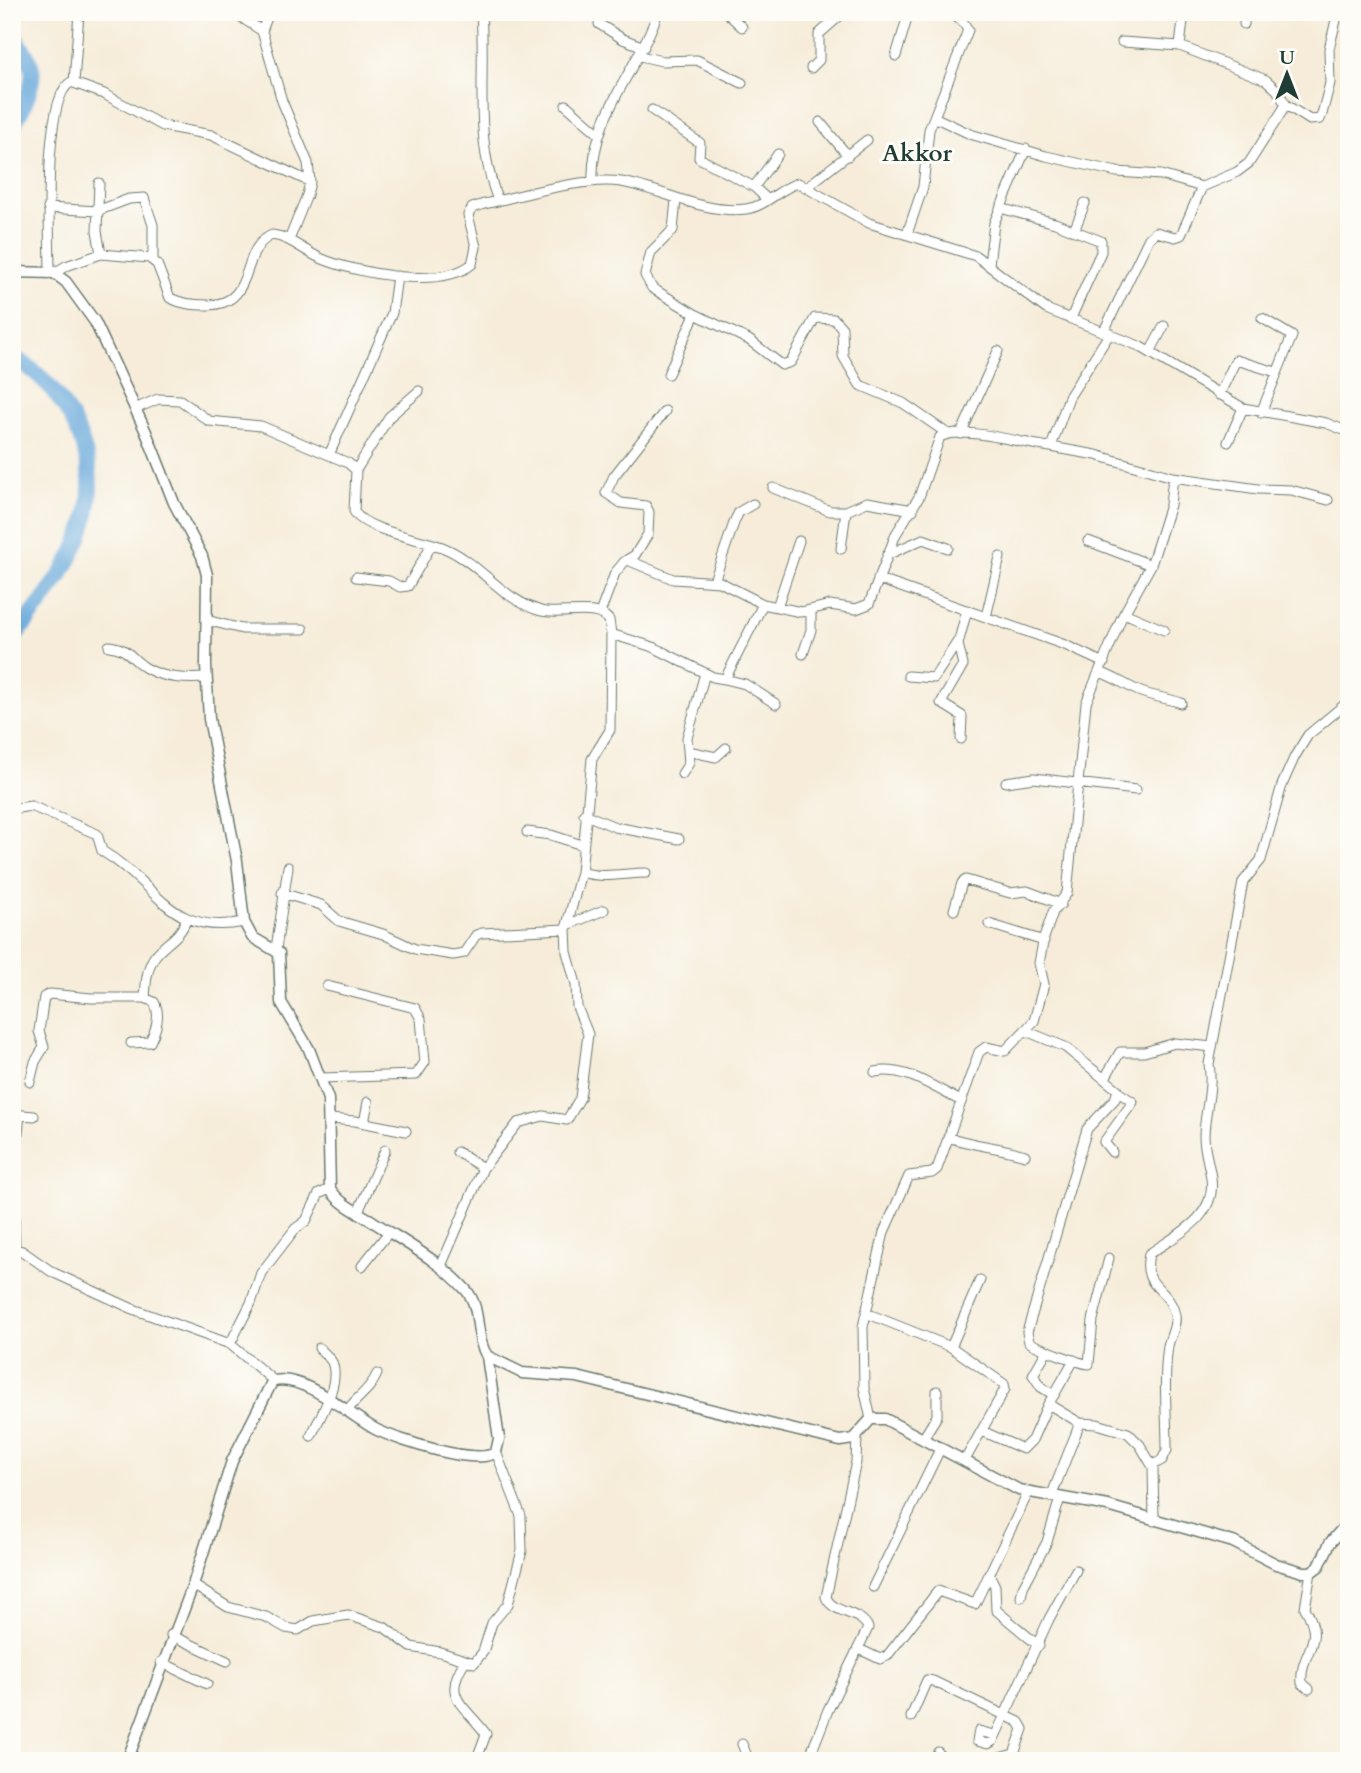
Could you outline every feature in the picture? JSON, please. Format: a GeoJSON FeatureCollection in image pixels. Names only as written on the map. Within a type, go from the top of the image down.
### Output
{"type":"FeatureCollection","features":[{"type":"Feature","properties":{"kind":"street"},"geometry":{"type":"LineString","coordinates":[[74,83],[79,12]]}},
{"type":"Feature","properties":{"kind":"street"},"geometry":{"type":"LineString","coordinates":[[233,12],[262,31]]}},
{"type":"Feature","properties":{"kind":"street"},"geometry":{"type":"LineString","coordinates":[[269,12],[262,31],[282,101],[308,163],[310,182],[289,240]]}},
{"type":"Feature","properties":{"kind":"street"},"geometry":{"type":"LineString","coordinates":[[481,12],[484,42],[481,83],[483,143],[486,170],[498,201]]}},
{"type":"Feature","properties":{"kind":"street"},"geometry":{"type":"LineString","coordinates":[[593,182],[599,134],[617,89],[642,52],[658,12]]}},
{"type":"Feature","properties":{"kind":"street"},"geometry":{"type":"LineString","coordinates":[[726,12],[742,27]]}},
{"type":"Feature","properties":{"kind":"street"},"geometry":{"type":"LineString","coordinates":[[811,68],[819,60],[820,34],[844,12]]}},
{"type":"Feature","properties":{"kind":"street"},"geometry":{"type":"LineString","coordinates":[[896,56],[909,12]]}},
{"type":"Feature","properties":{"kind":"street"},"geometry":{"type":"LineString","coordinates":[[907,234],[923,187],[925,153],[934,117],[947,78],[964,43],[967,25],[949,12]]}},
{"type":"Feature","properties":{"kind":"street"},"geometry":{"type":"LineString","coordinates":[[1180,46],[1184,12]]}},
{"type":"Feature","properties":{"kind":"street"},"geometry":{"type":"LineString","coordinates":[[1244,24],[1245,12]]}},
{"type":"Feature","properties":{"kind":"street"},"geometry":{"type":"LineString","coordinates":[[1122,43],[1180,46],[1266,80],[1277,90],[1286,105],[1310,120],[1320,118],[1322,114],[1330,83],[1329,49],[1338,12]]}},
{"type":"Feature","properties":{"kind":"street"},"geometry":{"type":"LineString","coordinates":[[599,24],[642,52],[662,61],[691,58],[742,83]]}},
{"type":"Feature","properties":{"kind":"street"},"geometry":{"type":"LineString","coordinates":[[52,273],[48,208],[52,135],[67,83],[104,94],[163,125],[211,135],[310,182]]}},
{"type":"Feature","properties":{"kind":"street"},"geometry":{"type":"LineString","coordinates":[[566,105],[599,134]]}},
{"type":"Feature","properties":{"kind":"street"},"geometry":{"type":"LineString","coordinates":[[934,117],[977,136],[1094,168],[1161,175],[1202,187],[1237,172],[1249,163],[1286,105]]}},
{"type":"Feature","properties":{"kind":"street"},"geometry":{"type":"LineString","coordinates":[[652,110],[700,143],[699,158],[754,187],[767,199]]}},
{"type":"Feature","properties":{"kind":"street"},"geometry":{"type":"LineString","coordinates":[[820,122],[848,156]]}},
{"type":"Feature","properties":{"kind":"street"},"geometry":{"type":"LineString","coordinates":[[810,187],[867,140]]}},
{"type":"Feature","properties":{"kind":"street"},"geometry":{"type":"LineString","coordinates":[[989,264],[994,223],[1026,149]]}},
{"type":"Feature","properties":{"kind":"street"},"geometry":{"type":"LineString","coordinates":[[754,187],[778,154]]}},
{"type":"Feature","properties":{"kind":"street"},"geometry":{"type":"LineString","coordinates":[[12,272],[52,273],[101,254],[153,260],[170,298],[194,305],[219,305],[237,294],[263,239],[272,235],[289,240],[322,259],[397,276],[446,274],[468,268],[476,252],[469,224],[469,211],[498,201],[593,182],[621,182],[676,200],[743,209],[798,183],[810,187],[869,223],[959,249],[989,264],[1046,309],[1150,352],[1242,408],[1316,421],[1349,432]]}},
{"type":"Feature","properties":{"kind":"street"},"geometry":{"type":"LineString","coordinates":[[99,183],[97,211],[101,254]]}},
{"type":"Feature","properties":{"kind":"street"},"geometry":{"type":"LineString","coordinates":[[1051,447],[1069,397],[1107,332],[1149,239],[1156,232],[1175,237],[1181,235],[1202,187]]}},
{"type":"Feature","properties":{"kind":"street"},"geometry":{"type":"LineString","coordinates":[[48,208],[97,211],[129,199],[144,198],[153,225],[153,260]]}},
{"type":"Feature","properties":{"kind":"street"},"geometry":{"type":"LineString","coordinates":[[676,200],[673,230],[651,252],[645,275],[652,288],[695,314],[750,340],[782,365],[791,362],[817,316],[838,321],[843,334],[840,346],[843,356],[860,385],[903,403],[948,434]]}},
{"type":"Feature","properties":{"kind":"street"},"geometry":{"type":"LineString","coordinates":[[1074,232],[1084,203]]}},
{"type":"Feature","properties":{"kind":"street"},"geometry":{"type":"LineString","coordinates":[[1000,208],[1101,241],[1103,247],[1071,318]]}},
{"type":"Feature","properties":{"kind":"street"},"geometry":{"type":"LineString","coordinates":[[52,273],[66,282],[95,322],[174,503],[202,555],[207,575],[206,678],[217,770],[234,843],[244,922],[252,936],[276,949]]}},
{"type":"Feature","properties":{"kind":"street"},"geometry":{"type":"LineString","coordinates":[[328,455],[392,313],[397,276]]}},
{"type":"Feature","properties":{"kind":"street"},"geometry":{"type":"LineString","coordinates":[[668,373],[695,314]]}},
{"type":"Feature","properties":{"kind":"street"},"geometry":{"type":"LineString","coordinates":[[1262,318],[1292,335],[1262,413]]}},
{"type":"Feature","properties":{"kind":"street"},"geometry":{"type":"LineString","coordinates":[[1150,352],[1164,326]]}},
{"type":"Feature","properties":{"kind":"street"},"geometry":{"type":"LineString","coordinates":[[961,434],[998,351]]}},
{"type":"Feature","properties":{"kind":"street"},"geometry":{"type":"LineString","coordinates":[[1219,395],[1236,360],[1276,372]]}},
{"type":"Feature","properties":{"kind":"street"},"geometry":{"type":"LineString","coordinates":[[418,391],[389,417],[356,470],[354,511],[359,519],[432,544],[466,559],[515,601],[557,614],[600,613],[609,620],[611,634],[610,730],[592,759],[584,814],[582,872],[568,926],[566,952],[576,985],[577,1007],[588,1034],[580,1098],[567,1120],[543,1116],[521,1120],[483,1168],[441,1266]]}},
{"type":"Feature","properties":{"kind":"street"},"geometry":{"type":"LineString","coordinates":[[135,409],[158,399],[180,400],[209,421],[261,426],[348,463],[356,470]]}},
{"type":"Feature","properties":{"kind":"street"},"geometry":{"type":"LineString","coordinates":[[1228,442],[1242,408]]}},
{"type":"Feature","properties":{"kind":"street"},"geometry":{"type":"LineString","coordinates":[[630,561],[648,534],[648,509],[621,503],[606,493],[614,476],[665,411]]}},
{"type":"Feature","properties":{"kind":"street"},"geometry":{"type":"LineString","coordinates":[[600,613],[615,573],[625,561],[673,579],[714,582],[763,604],[777,607],[811,610],[830,605],[856,609],[866,607],[896,534],[913,510],[936,443],[940,437],[948,434],[1051,447],[1096,455],[1173,477],[1292,490],[1328,500]]}},
{"type":"Feature","properties":{"kind":"street"},"geometry":{"type":"LineString","coordinates":[[871,1419],[864,1388],[862,1352],[866,1313],[892,1210],[909,1176],[935,1171],[979,1052],[986,1047],[1005,1051],[1026,1031],[1036,1016],[1044,984],[1039,963],[1044,941],[1054,912],[1067,893],[1086,703],[1124,613],[1151,565],[1170,505],[1173,477]]}},
{"type":"Feature","properties":{"kind":"street"},"geometry":{"type":"LineString","coordinates":[[773,488],[822,509],[846,511],[867,502],[913,510]]}},
{"type":"Feature","properties":{"kind":"street"},"geometry":{"type":"LineString","coordinates":[[714,582],[735,520],[739,512],[753,504]]}},
{"type":"Feature","properties":{"kind":"street"},"geometry":{"type":"LineString","coordinates":[[841,549],[846,511]]}},
{"type":"Feature","properties":{"kind":"street"},"geometry":{"type":"LineString","coordinates":[[887,555],[923,539],[947,548]]}},
{"type":"Feature","properties":{"kind":"street"},"geometry":{"type":"LineString","coordinates":[[777,607],[799,541]]}},
{"type":"Feature","properties":{"kind":"street"},"geometry":{"type":"LineString","coordinates":[[1088,541],[1151,565]]}},
{"type":"Feature","properties":{"kind":"street"},"geometry":{"type":"LineString","coordinates":[[356,577],[388,581],[400,587],[408,586],[432,544]]}},
{"type":"Feature","properties":{"kind":"street"},"geometry":{"type":"LineString","coordinates":[[986,617],[1000,557]]}},
{"type":"Feature","properties":{"kind":"street"},"geometry":{"type":"LineString","coordinates":[[878,579],[1065,645],[1104,663]]}},
{"type":"Feature","properties":{"kind":"street"},"geometry":{"type":"LineString","coordinates":[[725,678],[763,604]]}},
{"type":"Feature","properties":{"kind":"street"},"geometry":{"type":"LineString","coordinates":[[803,654],[813,621],[811,610]]}},
{"type":"Feature","properties":{"kind":"street"},"geometry":{"type":"LineString","coordinates":[[908,676],[934,678],[959,639],[967,610]]}},
{"type":"Feature","properties":{"kind":"street"},"geometry":{"type":"LineString","coordinates":[[1124,613],[1164,630]]}},
{"type":"Feature","properties":{"kind":"street"},"geometry":{"type":"LineString","coordinates":[[206,620],[242,629],[303,629]]}},
{"type":"Feature","properties":{"kind":"street"},"geometry":{"type":"LineString","coordinates":[[611,634],[653,647],[705,673],[745,684],[776,704]]}},
{"type":"Feature","properties":{"kind":"street"},"geometry":{"type":"LineString","coordinates":[[959,639],[963,665],[941,703],[963,718],[961,739]]}},
{"type":"Feature","properties":{"kind":"street"},"geometry":{"type":"LineString","coordinates":[[109,646],[127,649],[151,670],[177,678],[206,678]]}},
{"type":"Feature","properties":{"kind":"street"},"geometry":{"type":"LineString","coordinates":[[1099,672],[1115,677],[1141,692],[1181,703]]}},
{"type":"Feature","properties":{"kind":"street"},"geometry":{"type":"LineString","coordinates":[[682,774],[689,763],[687,738],[705,673]]}},
{"type":"Feature","properties":{"kind":"street"},"geometry":{"type":"LineString","coordinates":[[1153,1465],[1161,1460],[1167,1450],[1168,1345],[1176,1318],[1172,1306],[1152,1282],[1146,1268],[1149,1254],[1189,1229],[1209,1202],[1211,1177],[1204,1149],[1205,1121],[1212,1088],[1209,1064],[1243,882],[1261,860],[1282,785],[1295,756],[1308,735],[1349,701]]}},
{"type":"Feature","properties":{"kind":"street"},"geometry":{"type":"LineString","coordinates":[[688,751],[716,757],[726,748]]}},
{"type":"Feature","properties":{"kind":"street"},"geometry":{"type":"LineString","coordinates":[[1006,782],[1034,778],[1136,790]]}},
{"type":"Feature","properties":{"kind":"street"},"geometry":{"type":"LineString","coordinates":[[12,809],[31,806],[97,834],[100,849],[118,860],[186,920],[207,926],[244,922]]}},
{"type":"Feature","properties":{"kind":"street"},"geometry":{"type":"LineString","coordinates":[[584,814],[615,827],[679,839]]}},
{"type":"Feature","properties":{"kind":"street"},"geometry":{"type":"LineString","coordinates":[[527,832],[551,835],[582,845]]}},
{"type":"Feature","properties":{"kind":"street"},"geometry":{"type":"LineString","coordinates":[[193,1585],[228,1607],[266,1617],[286,1628],[298,1630],[313,1621],[348,1615],[384,1627],[411,1647],[440,1651],[474,1662],[483,1652],[488,1630],[508,1604],[522,1551],[521,1516],[496,1452],[499,1439],[487,1356],[479,1336],[473,1301],[441,1266],[358,1212],[330,1189],[328,1099],[309,1049],[281,1002],[281,960],[276,949],[282,893],[288,867]]}},
{"type":"Feature","properties":{"kind":"street"},"geometry":{"type":"LineString","coordinates":[[582,872],[609,876],[646,873]]}},
{"type":"Feature","properties":{"kind":"street"},"geometry":{"type":"LineString","coordinates":[[954,910],[966,880],[1010,893],[1027,891],[1061,904]]}},
{"type":"Feature","properties":{"kind":"street"},"geometry":{"type":"LineString","coordinates":[[282,893],[321,905],[338,921],[383,933],[415,949],[437,953],[464,953],[476,935],[482,933],[568,926],[604,909]]}},
{"type":"Feature","properties":{"kind":"street"},"geometry":{"type":"LineString","coordinates":[[145,999],[146,979],[153,959],[180,934],[186,920]]}},
{"type":"Feature","properties":{"kind":"street"},"geometry":{"type":"LineString","coordinates":[[989,923],[1044,941]]}},
{"type":"Feature","properties":{"kind":"street"},"geometry":{"type":"LineString","coordinates":[[321,1078],[416,1075],[424,1068],[421,1019],[415,1008],[327,986]]}},
{"type":"Feature","properties":{"kind":"street"},"geometry":{"type":"LineString","coordinates":[[30,1082],[35,1062],[44,1047],[39,1031],[44,997],[50,994],[91,999],[145,999],[154,1002],[158,1010],[150,1042],[131,1043]]}},
{"type":"Feature","properties":{"kind":"street"},"geometry":{"type":"LineString","coordinates":[[1026,1031],[1065,1047],[1133,1102],[1104,1142],[1112,1152]]}},
{"type":"Feature","properties":{"kind":"street"},"geometry":{"type":"LineString","coordinates":[[1105,1078],[1120,1052],[1144,1052],[1175,1043],[1212,1046]]}},
{"type":"Feature","properties":{"kind":"street"},"geometry":{"type":"LineString","coordinates":[[875,1072],[894,1070],[905,1073],[961,1101]]}},
{"type":"Feature","properties":{"kind":"street"},"geometry":{"type":"LineString","coordinates":[[1109,1258],[1093,1320],[1089,1363],[1082,1365],[1058,1352],[1046,1352],[1029,1342],[1027,1332],[1087,1129],[1118,1092]]}},
{"type":"Feature","properties":{"kind":"street"},"geometry":{"type":"LineString","coordinates":[[365,1123],[368,1102]]}},
{"type":"Feature","properties":{"kind":"street"},"geometry":{"type":"LineString","coordinates":[[34,1115],[16,1115],[14,1249],[52,1272],[134,1309],[230,1344],[274,1381],[283,1380],[329,1397],[379,1431],[415,1443],[476,1457],[488,1458],[496,1452]]}},
{"type":"Feature","properties":{"kind":"street"},"geometry":{"type":"LineString","coordinates":[[328,1119],[406,1131]]}},
{"type":"Feature","properties":{"kind":"street"},"geometry":{"type":"LineString","coordinates":[[948,1137],[981,1147],[1002,1148],[1025,1155]]}},
{"type":"Feature","properties":{"kind":"street"},"geometry":{"type":"LineString","coordinates":[[358,1212],[385,1150]]}},
{"type":"Feature","properties":{"kind":"street"},"geometry":{"type":"LineString","coordinates":[[457,1152],[483,1168]]}},
{"type":"Feature","properties":{"kind":"street"},"geometry":{"type":"LineString","coordinates":[[230,1344],[251,1303],[261,1273],[295,1229],[306,1221],[319,1194],[330,1189]]}},
{"type":"Feature","properties":{"kind":"street"},"geometry":{"type":"LineString","coordinates":[[362,1266],[389,1232]]}},
{"type":"Feature","properties":{"kind":"street"},"geometry":{"type":"LineString","coordinates":[[951,1347],[980,1280]]}},
{"type":"Feature","properties":{"kind":"street"},"geometry":{"type":"LineString","coordinates":[[866,1313],[951,1347],[984,1367],[1005,1387],[965,1460]]}},
{"type":"Feature","properties":{"kind":"street"},"geometry":{"type":"LineString","coordinates":[[311,1436],[329,1397],[333,1362],[319,1348]]}},
{"type":"Feature","properties":{"kind":"street"},"geometry":{"type":"LineString","coordinates":[[1046,1352],[1033,1375],[1041,1387],[1054,1395]]}},
{"type":"Feature","properties":{"kind":"street"},"geometry":{"type":"LineString","coordinates":[[487,1356],[522,1373],[577,1377],[840,1441],[850,1440],[871,1419],[885,1419],[1028,1493],[1108,1506],[1233,1542],[1284,1567],[1311,1572]]}},
{"type":"Feature","properties":{"kind":"street"},"geometry":{"type":"LineString","coordinates":[[982,1431],[1023,1448],[1032,1440],[1048,1404],[1074,1360]]}},
{"type":"Feature","properties":{"kind":"street"},"geometry":{"type":"LineString","coordinates":[[347,1411],[369,1389],[377,1374]]}},
{"type":"Feature","properties":{"kind":"street"},"geometry":{"type":"LineString","coordinates":[[127,1761],[171,1635],[193,1585],[232,1461],[247,1426],[274,1381]]}},
{"type":"Feature","properties":{"kind":"street"},"geometry":{"type":"LineString","coordinates":[[924,1437],[937,1416],[937,1391]]}},
{"type":"Feature","properties":{"kind":"street"},"geometry":{"type":"LineString","coordinates":[[1048,1404],[1080,1423],[1097,1424],[1128,1433],[1144,1450],[1153,1465],[1154,1521]]}},
{"type":"Feature","properties":{"kind":"street"},"geometry":{"type":"LineString","coordinates":[[1021,1597],[1023,1587],[1048,1542],[1056,1498],[1080,1423]]}},
{"type":"Feature","properties":{"kind":"street"},"geometry":{"type":"LineString","coordinates":[[808,1761],[828,1710],[868,1625],[829,1604],[826,1597],[856,1462],[857,1435]]}},
{"type":"Feature","properties":{"kind":"street"},"geometry":{"type":"LineString","coordinates":[[873,1587],[941,1447]]}},
{"type":"Feature","properties":{"kind":"street"},"geometry":{"type":"LineString","coordinates":[[859,1649],[884,1658],[910,1629],[934,1593],[945,1593],[975,1604],[1028,1493]]}},
{"type":"Feature","properties":{"kind":"street"},"geometry":{"type":"LineString","coordinates":[[1309,1689],[1301,1683],[1301,1675],[1309,1656],[1314,1629],[1313,1619],[1305,1608],[1311,1572],[1319,1566],[1330,1544],[1349,1521]]}},
{"type":"Feature","properties":{"kind":"street"},"geometry":{"type":"LineString","coordinates":[[994,1735],[1039,1646],[1049,1619],[1076,1570]]}},
{"type":"Feature","properties":{"kind":"street"},"geometry":{"type":"LineString","coordinates":[[989,1574],[995,1586],[996,1610],[1039,1646]]}},
{"type":"Feature","properties":{"kind":"street"},"geometry":{"type":"LineString","coordinates":[[171,1635],[227,1661]]}},
{"type":"Feature","properties":{"kind":"street"},"geometry":{"type":"LineString","coordinates":[[465,1661],[454,1679],[454,1689],[486,1734],[479,1753],[483,1761]]}},
{"type":"Feature","properties":{"kind":"street"},"geometry":{"type":"LineString","coordinates":[[161,1662],[207,1684]]}},
{"type":"Feature","properties":{"kind":"street"},"geometry":{"type":"LineString","coordinates":[[911,1717],[927,1680],[1019,1722],[1023,1729],[1014,1754]]}},
{"type":"Feature","properties":{"kind":"street"},"geometry":{"type":"LineString","coordinates":[[742,1744],[749,1761]]}},
{"type":"Feature","properties":{"kind":"street"},"geometry":{"type":"LineString","coordinates":[[987,1761],[1014,1754],[1026,1761]]}},
{"type":"Feature","properties":{"kind":"waterway"},"geometry":{"type":"LineString","coordinates":[[12,35],[32,68],[32,82],[27,98],[12,125]]}},
{"type":"Feature","properties":{"kind":"waterway"},"geometry":{"type":"LineString","coordinates":[[12,357],[38,375],[65,407],[84,448],[90,479],[88,508],[81,536],[52,588],[12,640]]}},
{"type":"Feature","properties":{"kind":"district","name":"Akkor"},"geometry":{"type":"Point","coordinates":[917,153]}}]}
